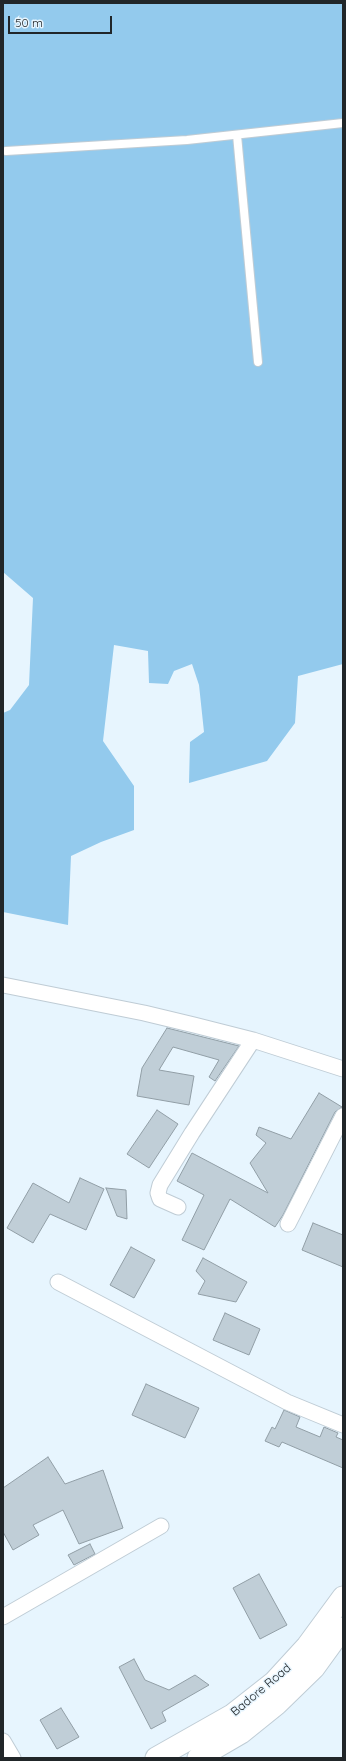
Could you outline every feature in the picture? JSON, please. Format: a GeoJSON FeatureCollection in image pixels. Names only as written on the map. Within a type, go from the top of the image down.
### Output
{"type":"FeatureCollection","features":[{"type":"Feature","properties":{"kind":"main road","name":"Badore Road"},"geometry":{"type":"LineString","coordinates":[[156,1758],[232,1715],[274,1682],[307,1646],[343,1597]]}},
{"type":"Feature","properties":{"kind":"main road","name":"Badore Road"},"geometry":{"type":"LineString","coordinates":[[198,1758],[241,1733],[277,1704],[314,1668],[343,1628]]}},
{"type":"Feature","properties":{"kind":"street"},"geometry":{"type":"LineString","coordinates":[[3,985],[144,1012],[253,1040],[343,1069]]}},
{"type":"Feature","properties":{"kind":"street"},"geometry":{"type":"LineString","coordinates":[[178,1207],[160,1199],[158,1194],[160,1185],[253,1040]]}},
{"type":"Feature","properties":{"kind":"street"},"geometry":{"type":"LineString","coordinates":[[288,1224],[343,1116]]}},
{"type":"Feature","properties":{"kind":"street"},"geometry":{"type":"LineString","coordinates":[[58,1282],[287,1402],[343,1425]]}},
{"type":"Feature","properties":{"kind":"street"},"geometry":{"type":"LineString","coordinates":[[3,1617],[161,1526]]}},
{"type":"Feature","properties":{"kind":"street"},"geometry":{"type":"LineString","coordinates":[[3,1741],[13,1758]]}},
{"type":"Feature","properties":{"kind":"lane"},"geometry":{"type":"LineString","coordinates":[[6,151],[237,135],[343,123]]}},
{"type":"Feature","properties":{"kind":"lane"},"geometry":{"type":"LineString","coordinates":[[237,135],[258,362]]}},
{"type":"Feature","properties":{"kind":"shaded area"},"geometry":{"type":"Polygon","coordinates":[[[3,3],[343,3],[343,664],[298,676],[295,723],[267,761],[189,783],[190,742],[204,732],[199,685],[192,664],[174,671],[168,684],[149,683],[148,651],[114,645],[103,741],[134,786],[134,830],[101,842],[71,856],[68,925],[3,912],[3,713],[10,710],[29,685],[33,598],[3,572],[3,3]]]}},
{"type":"Feature","properties":{"kind":"building"},"geometry":{"type":"Polygon","coordinates":[[[167,1028],[239,1046],[215,1081],[209,1077],[219,1060],[173,1047],[159,1070],[194,1076],[189,1105],[137,1096],[142,1068],[167,1028]]]}},
{"type":"Feature","properties":{"kind":"building"},"geometry":{"type":"Polygon","coordinates":[[[319,1093],[342,1107],[335,1112],[283,1215],[275,1227],[230,1199],[204,1250],[182,1240],[204,1195],[177,1181],[192,1153],[268,1193],[250,1163],[266,1143],[256,1135],[259,1127],[291,1139],[319,1093]]]}},
{"type":"Feature","properties":{"kind":"building"},"geometry":{"type":"Polygon","coordinates":[[[157,1110],[178,1124],[149,1168],[127,1154],[157,1110]]]}},
{"type":"Feature","properties":{"kind":"building"},"geometry":{"type":"Polygon","coordinates":[[[80,1178],[104,1189],[86,1230],[50,1214],[33,1243],[7,1228],[33,1183],[69,1203],[80,1178]]]}},
{"type":"Feature","properties":{"kind":"building"},"geometry":{"type":"Polygon","coordinates":[[[106,1188],[126,1190],[127,1219],[117,1216],[106,1188]]]}},
{"type":"Feature","properties":{"kind":"building"},"geometry":{"type":"Polygon","coordinates":[[[313,1223],[343,1235],[343,1267],[302,1250],[313,1223]]]}},
{"type":"Feature","properties":{"kind":"building"},"geometry":{"type":"Polygon","coordinates":[[[131,1247],[155,1260],[134,1298],[110,1285],[131,1247]]]}},
{"type":"Feature","properties":{"kind":"building"},"geometry":{"type":"Polygon","coordinates":[[[203,1258],[247,1282],[236,1302],[198,1294],[205,1281],[196,1271],[203,1258]]]}},
{"type":"Feature","properties":{"kind":"building"},"geometry":{"type":"Polygon","coordinates":[[[225,1313],[260,1329],[249,1355],[213,1340],[225,1313]]]}},
{"type":"Feature","properties":{"kind":"building"},"geometry":{"type":"Polygon","coordinates":[[[146,1384],[199,1408],[185,1438],[132,1415],[146,1384]]]}},
{"type":"Feature","properties":{"kind":"building"},"geometry":{"type":"Polygon","coordinates":[[[284,1410],[300,1417],[296,1427],[320,1437],[324,1427],[338,1433],[336,1437],[343,1440],[343,1468],[282,1442],[279,1447],[265,1441],[272,1427],[275,1429],[284,1410]]]}},
{"type":"Feature","properties":{"kind":"building"},"geometry":{"type":"Polygon","coordinates":[[[48,1457],[65,1484],[103,1470],[123,1528],[79,1544],[63,1510],[33,1525],[39,1535],[13,1550],[3,1532],[3,1488],[48,1457]]]}},
{"type":"Feature","properties":{"kind":"building"},"geometry":{"type":"Polygon","coordinates":[[[90,1544],[95,1554],[74,1565],[68,1555],[90,1544]]]}},
{"type":"Feature","properties":{"kind":"building"},"geometry":{"type":"Polygon","coordinates":[[[259,1574],[287,1625],[260,1639],[233,1588],[259,1574]]]}},
{"type":"Feature","properties":{"kind":"building"},"geometry":{"type":"Polygon","coordinates":[[[134,1659],[145,1680],[169,1690],[195,1675],[209,1685],[162,1712],[166,1721],[151,1729],[119,1667],[134,1659]]]}},
{"type":"Feature","properties":{"kind":"building"},"geometry":{"type":"Polygon","coordinates":[[[61,1708],[79,1737],[57,1749],[40,1720],[61,1708]]]}}]}
